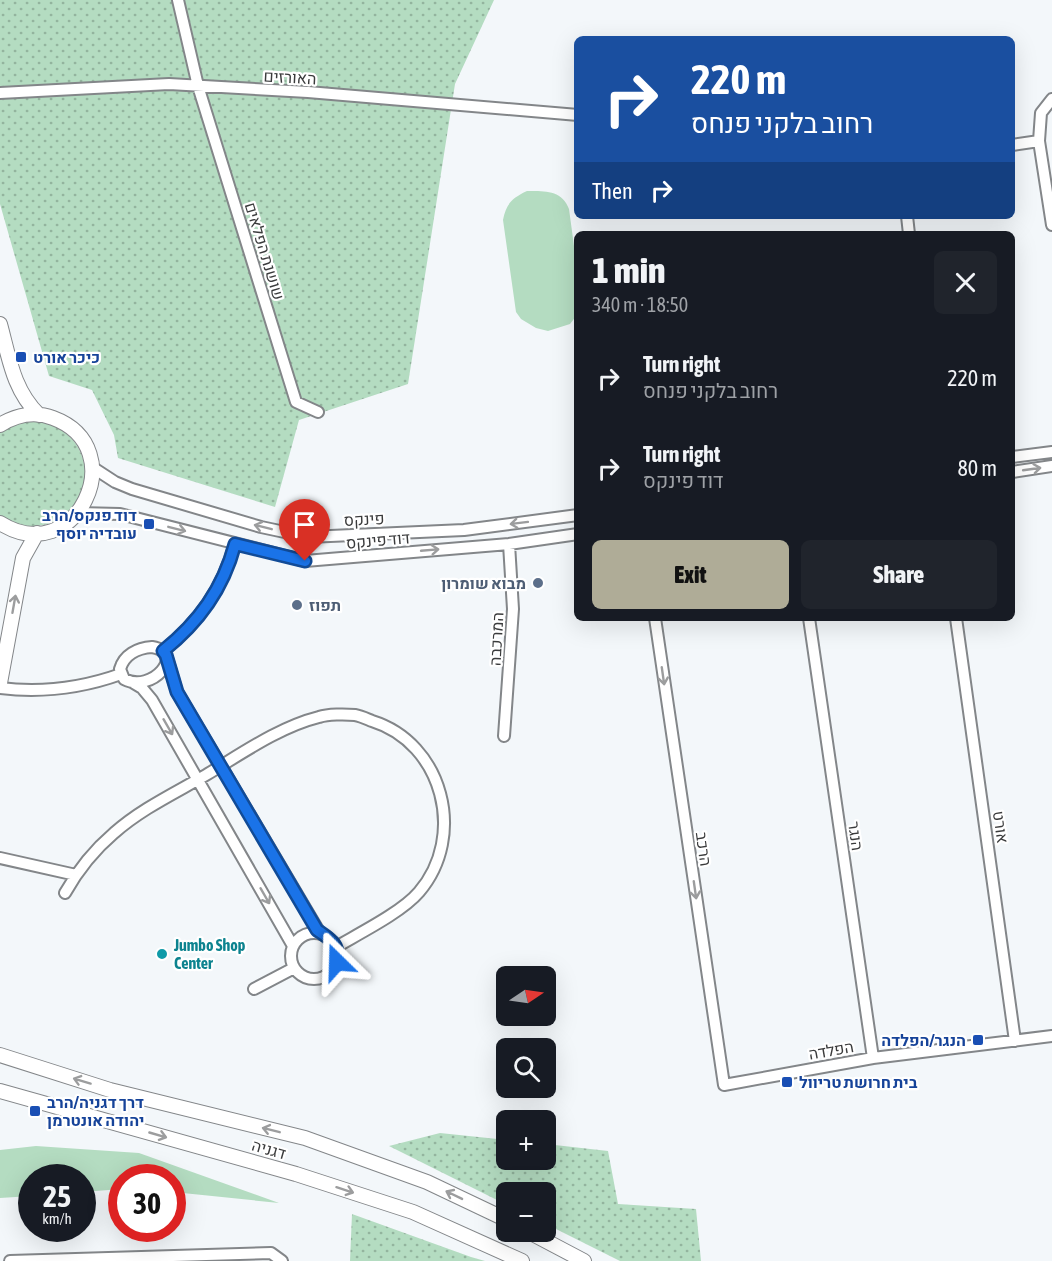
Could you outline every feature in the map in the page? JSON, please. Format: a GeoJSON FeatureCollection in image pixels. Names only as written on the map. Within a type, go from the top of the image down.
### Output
{"type":"FeatureCollection","features":[{"type":"Feature","properties":{"kind":"main road"},"geometry":{"type":"LineString","coordinates":[[0,324],[16,385],[29,405],[39,415]]}},
{"type":"Feature","properties":{"kind":"main road"},"geometry":{"type":"LineString","coordinates":[[0,425],[20,416],[39,415],[57,419],[72,429],[84,443],[92,467],[91,489],[78,513],[64,525],[37,534],[18,532],[0,523]]}},
{"type":"Feature","properties":{"kind":"main road"},"geometry":{"type":"LineString","coordinates":[[0,682],[22,558],[37,534]]}},
{"type":"Feature","properties":{"kind":"main road","name":"דגניה"},"geometry":{"type":"LineString","coordinates":[[0,1055],[110,1090],[304,1138],[427,1182],[496,1215]]}},
{"type":"Feature","properties":{"kind":"main road","name":"דגניה"},"geometry":{"type":"LineString","coordinates":[[0,1091],[296,1174],[413,1212],[522,1261]]}},
{"type":"Feature","properties":{"kind":"main road"},"geometry":{"type":"LineString","coordinates":[[548,1242],[584,1261]]}},
{"type":"Feature","properties":{"kind":"street","name":"שושנת הפלאים"},"geometry":{"type":"LineString","coordinates":[[178,0],[198,86],[296,402],[318,412]]}},
{"type":"Feature","properties":{"kind":"street","name":"האורזים"},"geometry":{"type":"LineString","coordinates":[[0,93],[170,84],[308,92],[574,115]]}},
{"type":"Feature","properties":{"kind":"street"},"geometry":{"type":"LineString","coordinates":[[1052,99],[1041,113],[1039,141],[1052,225]]}},
{"type":"Feature","properties":{"kind":"street"},"geometry":{"type":"LineString","coordinates":[[1015,145],[1039,141]]}},
{"type":"Feature","properties":{"kind":"street"},"geometry":{"type":"LineString","coordinates":[[1015,458],[1052,452]]}},
{"type":"Feature","properties":{"kind":"street"},"geometry":{"type":"LineString","coordinates":[[1015,472],[1052,466]]}},
{"type":"Feature","properties":{"kind":"street","name":"פינקס"},"geometry":{"type":"LineString","coordinates":[[92,467],[115,482],[132,489],[308,537],[464,530],[574,516]]}},
{"type":"Feature","properties":{"kind":"street","name":"דוד פינקס"},"geometry":{"type":"LineString","coordinates":[[78,513],[120,514],[305,561],[509,544],[574,535]]}},
{"type":"Feature","properties":{"kind":"street"},"geometry":{"type":"LineString","coordinates":[[132,682],[142,682],[157,676],[164,669],[165,655],[210,603],[222,581],[235,544]]}},
{"type":"Feature","properties":{"kind":"street","name":"המרכבה"},"geometry":{"type":"LineString","coordinates":[[504,735],[513,609],[509,544]]}},
{"type":"Feature","properties":{"kind":"street","name":"הרכב"},"geometry":{"type":"LineString","coordinates":[[655,621],[724,1084]]}},
{"type":"Feature","properties":{"kind":"street","name":"הנגר"},"geometry":{"type":"LineString","coordinates":[[809,621],[873,1058]]}},
{"type":"Feature","properties":{"kind":"street","name":"אורט"},"geometry":{"type":"LineString","coordinates":[[956,621],[1015,1041]]}},
{"type":"Feature","properties":{"kind":"street"},"geometry":{"type":"LineString","coordinates":[[293,946],[151,698],[144,690],[124,679],[121,674],[123,661],[134,652],[148,647],[165,655],[177,692],[320,933]]}},
{"type":"Feature","properties":{"kind":"street"},"geometry":{"type":"LineString","coordinates":[[0,688],[44,690],[70,687],[95,683],[121,674]]}},
{"type":"Feature","properties":{"kind":"street"},"geometry":{"type":"LineString","coordinates":[[65,892],[95,851],[120,828],[145,810],[281,731],[320,716],[355,715],[386,725],[412,744],[431,770],[443,800],[445,832],[438,864],[419,893],[388,917],[336,947]]}},
{"type":"Feature","properties":{"kind":"street"},"geometry":{"type":"LineString","coordinates":[[0,858],[76,875]]}},
{"type":"Feature","properties":{"kind":"street"},"geometry":{"type":"LineString","coordinates":[[320,933],[330,938],[336,947],[338,958],[336,965],[327,976],[309,978],[294,968],[291,957],[293,946],[302,935],[320,933]]}},
{"type":"Feature","properties":{"kind":"street"},"geometry":{"type":"LineString","coordinates":[[254,989],[294,968]]}},
{"type":"Feature","properties":{"kind":"street","name":"הפלדה"},"geometry":{"type":"LineString","coordinates":[[724,1084],[873,1058],[1052,1036]]}},
{"type":"Feature","properties":{"kind":"street"},"geometry":{"type":"LineString","coordinates":[[10,1261],[271,1254],[282,1261]]}},
{"type":"Feature","properties":{"kind":"green space"},"geometry":{"type":"Polygon","coordinates":[[[0,0],[494,0],[455,84],[408,384],[299,420],[275,507],[118,458],[114,435],[92,390],[49,376],[0,204],[0,0]]]}},
{"type":"Feature","properties":{"kind":"green space"},"geometry":{"type":"Polygon","coordinates":[[[527,191],[552,193],[562,198],[569,209],[574,246],[574,319],[570,324],[548,331],[536,328],[521,319],[516,312],[503,220],[510,202],[527,191]]]}},
{"type":"Feature","properties":{"kind":"green space"},"geometry":{"type":"Polygon","coordinates":[[[28,420],[54,426],[72,439],[82,456],[85,476],[81,495],[70,511],[53,522],[29,526],[14,523],[0,515],[0,432],[28,420]]]}},
{"type":"Feature","properties":{"kind":"green space"},"geometry":{"type":"Polygon","coordinates":[[[440,1133],[496,1139],[496,1170],[556,1170],[556,1145],[608,1151],[618,1204],[696,1209],[701,1261],[620,1261],[556,1229],[556,1182],[496,1182],[496,1200],[389,1146],[440,1133]]]}},
{"type":"Feature","properties":{"kind":"green space"},"geometry":{"type":"Polygon","coordinates":[[[36,1146],[139,1153],[170,1164],[108,1164],[108,1190],[96,1191],[96,1164],[18,1164],[18,1197],[0,1198],[0,1150],[36,1146]]]}},
{"type":"Feature","properties":{"kind":"green space"},"geometry":{"type":"Polygon","coordinates":[[[186,1170],[279,1203],[186,1193],[186,1170]]]}},
{"type":"Feature","properties":{"kind":"green space"},"geometry":{"type":"Polygon","coordinates":[[[352,1214],[471,1257],[485,1261],[350,1261],[352,1214]]]}},
{"type":"Feature","properties":{"kind":"place","name":"כיכר אורט"},"geometry":{"type":"Point","coordinates":[21,357]}},
{"type":"Feature","properties":{"kind":"place","name":"דוד פנקס/הרב עובדיה יוסף"},"geometry":{"type":"Point","coordinates":[149,524]}},
{"type":"Feature","properties":{"kind":"place","name":"מבוא שומרון"},"geometry":{"type":"Point","coordinates":[538,583]}},
{"type":"Feature","properties":{"kind":"place","name":"תפוז"},"geometry":{"type":"Point","coordinates":[297,605]}},
{"type":"Feature","properties":{"kind":"place","name":"Jumbo Shop Center"},"geometry":{"type":"Point","coordinates":[162,954]}},
{"type":"Feature","properties":{"kind":"place","name":"הנגר/הפלדה"},"geometry":{"type":"Point","coordinates":[978,1040]}},
{"type":"Feature","properties":{"kind":"place","name":"בית חרושת טריוול"},"geometry":{"type":"Point","coordinates":[787,1082]}},
{"type":"Feature","properties":{"kind":"place","name":"דרך דגניה/הרב יהודה אונטרמן"},"geometry":{"type":"Point","coordinates":[35,1111]}},
{"type":"Feature","properties":{"kind":"route"},"geometry":{"type":"LineString","coordinates":[[305,561],[235,544],[222,581],[210,603],[185,632],[163,651],[177,692],[317,930],[334,943],[338,954],[337,962]]}}]}
